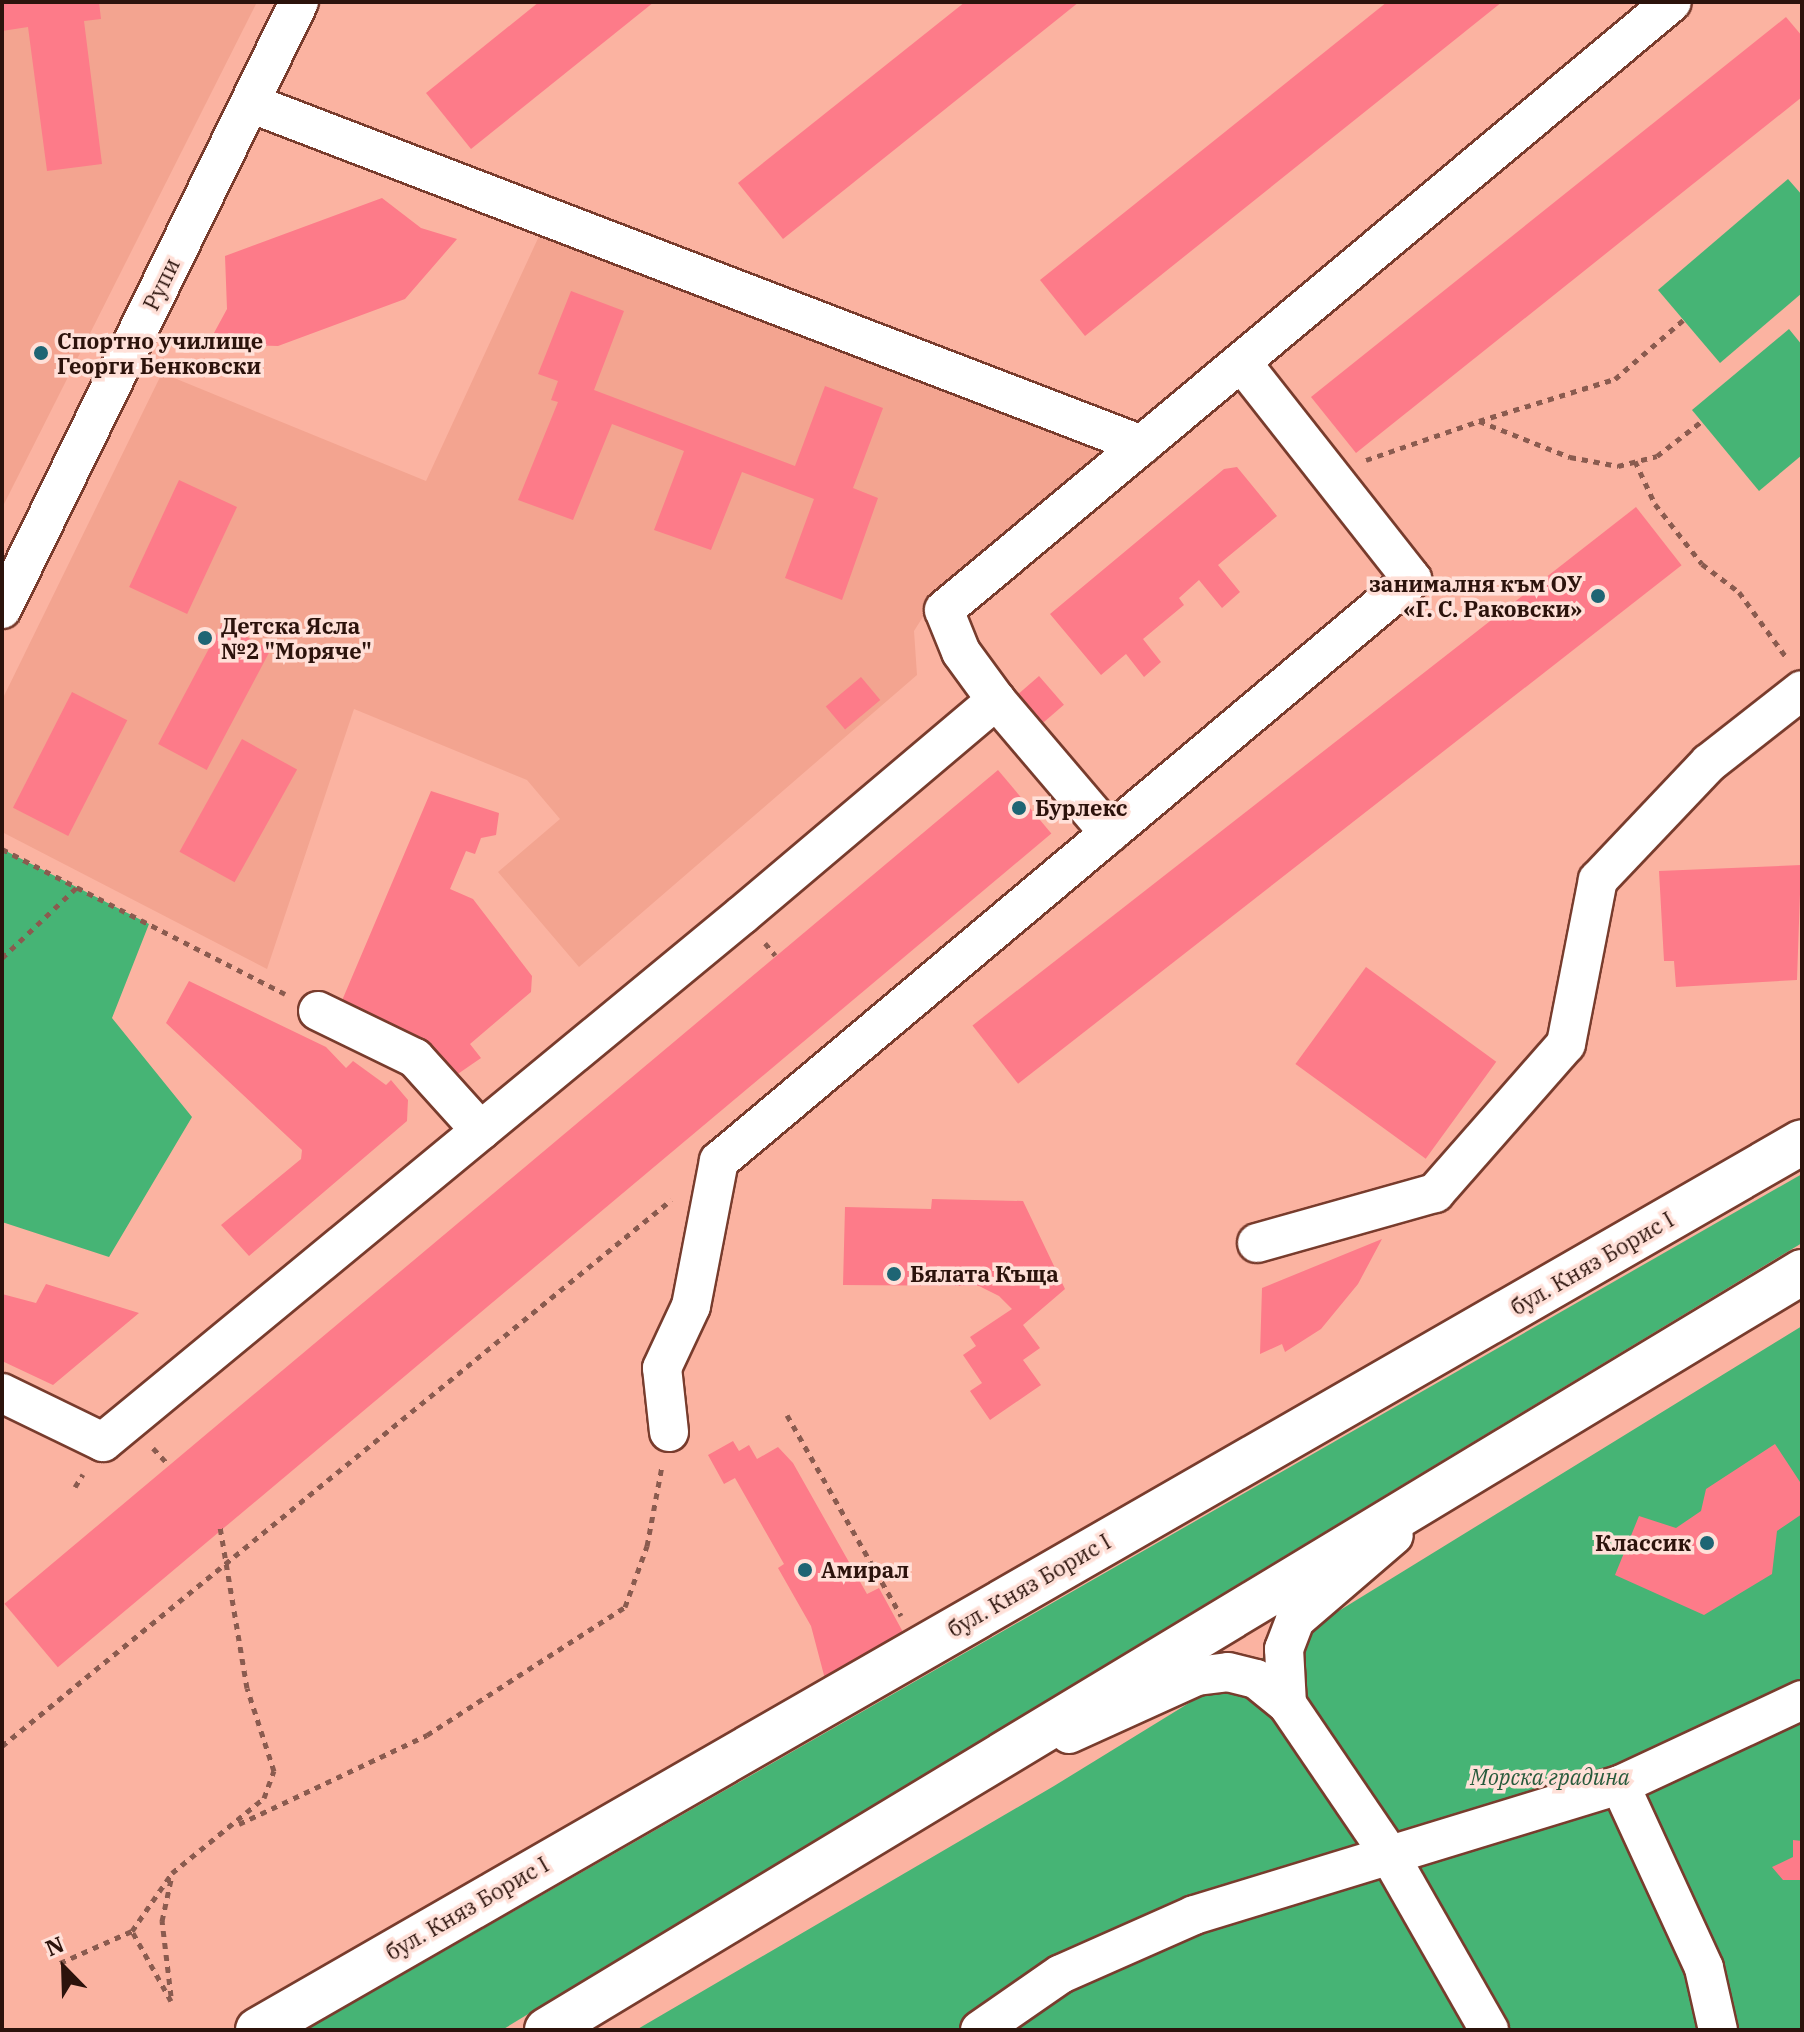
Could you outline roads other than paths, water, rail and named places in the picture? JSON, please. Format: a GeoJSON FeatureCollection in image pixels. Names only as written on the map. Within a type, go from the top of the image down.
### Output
{"type":"FeatureCollection","features":[{"type":"Feature","properties":{"kind":"main road","name":"бул. Княз Борис I"},"geometry":{"type":"LineString","coordinates":[[258,2030],[1802,1142]]}},
{"type":"Feature","properties":{"kind":"main road"},"geometry":{"type":"LineString","coordinates":[[547,2030],[1802,1272]]}},
{"type":"Feature","properties":{"kind":"street","name":"Рупи"},"geometry":{"type":"LineString","coordinates":[[2,609],[299,2]]}},
{"type":"Feature","properties":{"kind":"street"},"geometry":{"type":"LineString","coordinates":[[1109,833],[996,700],[961,652],[944,610],[1672,2]]}},
{"type":"Feature","properties":{"kind":"street"},"geometry":{"type":"LineString","coordinates":[[250,103],[1142,445]]}},
{"type":"Feature","properties":{"kind":"street"},"geometry":{"type":"LineString","coordinates":[[688,1186],[1412,579],[1241,362]]}},
{"type":"Feature","properties":{"kind":"street"},"geometry":{"type":"LineString","coordinates":[[1257,1243],[1435,1193],[1566,1044],[1598,880],[1709,763],[1801,691]]}},
{"type":"Feature","properties":{"kind":"street"},"geometry":{"type":"LineString","coordinates":[[2,1393],[103,1442],[996,700]]}},
{"type":"Feature","properties":{"kind":"street"},"geometry":{"type":"LineString","coordinates":[[318,1011],[415,1058],[481,1131]]}},
{"type":"Feature","properties":{"kind":"street"},"geometry":{"type":"LineString","coordinates":[[669,1432],[662,1368],[691,1306],[719,1161]]}},
{"type":"Feature","properties":{"kind":"street"},"geometry":{"type":"LineString","coordinates":[[1287,1704],[1284,1649],[1295,1620],[1463,1477]]}},
{"type":"Feature","properties":{"kind":"street"},"geometry":{"type":"LineString","coordinates":[[950,1787],[1214,1672],[1256,1679],[1287,1704],[1387,1851],[1489,2030]]}},
{"type":"Feature","properties":{"kind":"street"},"geometry":{"type":"LineString","coordinates":[[980,2030],[1074,1968],[1194,1915],[1387,1851],[1620,1785],[1802,1700]]}},
{"type":"Feature","properties":{"kind":"street"},"geometry":{"type":"LineString","coordinates":[[1620,1785],[1704,1968],[1718,2030]]}},
{"type":"Feature","properties":{"kind":"place","name":"Спортно училище Георги Бенковски"},"geometry":{"type":"Point","coordinates":[41,353]}},
{"type":"Feature","properties":{"kind":"place","name":"занималня към ОУ «Г. С. Раковски»"},"geometry":{"type":"Point","coordinates":[1598,596]}},
{"type":"Feature","properties":{"kind":"place","name":"Детска Ясла №2 \"Моряче\""},"geometry":{"type":"Point","coordinates":[205,638]}},
{"type":"Feature","properties":{"kind":"place","name":"Бурлекс"},"geometry":{"type":"Point","coordinates":[1019,808]}},
{"type":"Feature","properties":{"kind":"place","name":"Бялата Къща"},"geometry":{"type":"Point","coordinates":[894,1274]}},
{"type":"Feature","properties":{"kind":"place","name":"Классик"},"geometry":{"type":"Point","coordinates":[1707,1543]}},
{"type":"Feature","properties":{"kind":"place","name":"Амирал"},"geometry":{"type":"Point","coordinates":[805,1570]}},
{"type":"Feature","properties":{"kind":"park label","name":"Морска градина"},"geometry":{"type":"Point","coordinates":[1550,1777]}}]}
